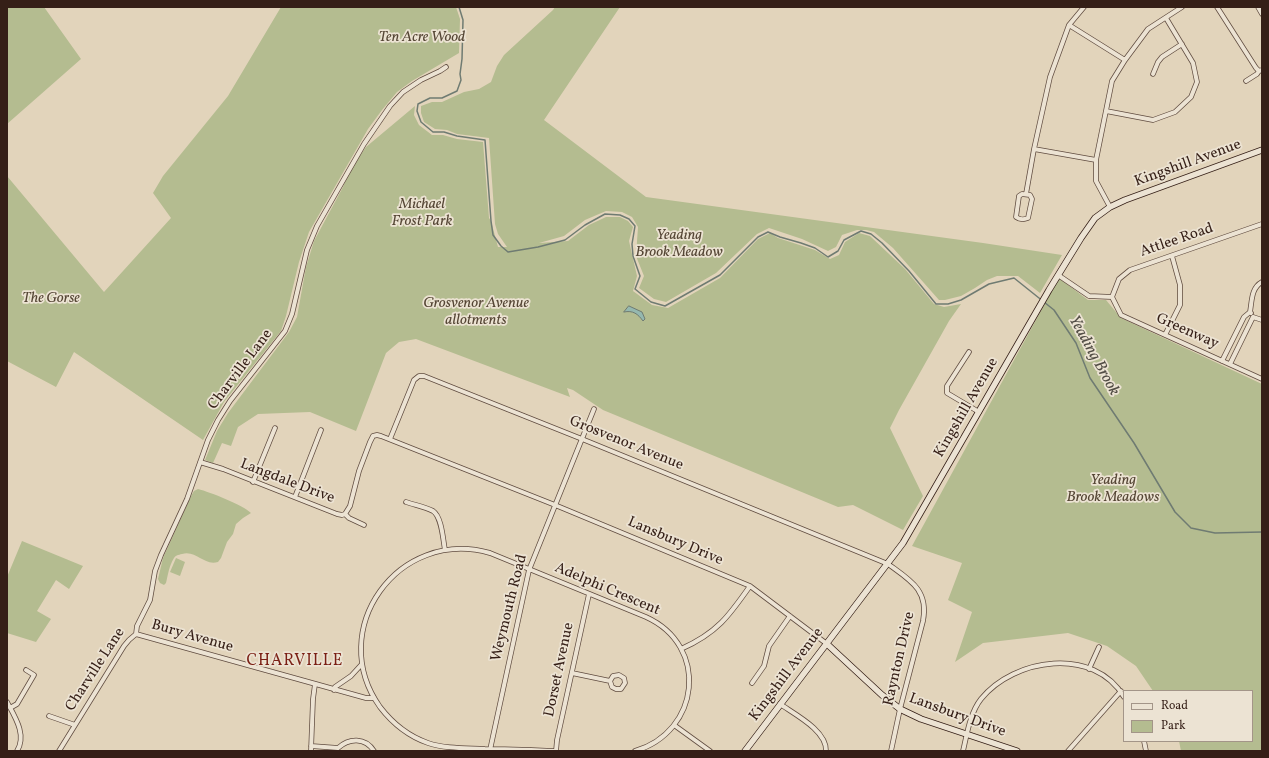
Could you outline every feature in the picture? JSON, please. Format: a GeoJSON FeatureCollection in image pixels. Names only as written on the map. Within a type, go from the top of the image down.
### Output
{"type":"FeatureCollection","features":[{"type":"Feature","properties":{"kind":"street"},"geometry":{"type":"LineString","coordinates":[[1026,194],[1034,149],[1050,77],[1069,25],[1084,7]]}},
{"type":"Feature","properties":{"kind":"street"},"geometry":{"type":"LineString","coordinates":[[1110,207],[1096,181],[1096,160],[1112,81],[1124,60],[1148,29],[1182,7]]}},
{"type":"Feature","properties":{"kind":"street"},"geometry":{"type":"LineString","coordinates":[[1217,7],[1256,68],[1261,70],[1246,81]]}},
{"type":"Feature","properties":{"kind":"street"},"geometry":{"type":"LineString","coordinates":[[1258,7],[1262,14]]}},
{"type":"Feature","properties":{"kind":"street"},"geometry":{"type":"LineString","coordinates":[[1106,111],[1152,120],[1175,112],[1191,97],[1197,82],[1193,63],[1166,18]]}},
{"type":"Feature","properties":{"kind":"street"},"geometry":{"type":"LineString","coordinates":[[1069,25],[1124,60]]}},
{"type":"Feature","properties":{"kind":"street"},"geometry":{"type":"LineString","coordinates":[[1153,74],[1162,57],[1182,44]]}},
{"type":"Feature","properties":{"kind":"street","name":"Charville Lane"},"geometry":{"type":"LineString","coordinates":[[59,751],[126,642],[136,634],[137,626],[150,600],[155,571],[161,554],[186,499],[213,430],[224,410],[284,331],[292,314],[305,256],[312,237],[364,144],[390,106],[404,92],[420,80],[446,67]]}},
{"type":"Feature","properties":{"kind":"street"},"geometry":{"type":"LineString","coordinates":[[1034,149],[1096,160]]}},
{"type":"Feature","properties":{"kind":"street","name":"Kingshill Avenue"},"geometry":{"type":"LineString","coordinates":[[745,751],[903,543],[1046,295],[1095,218],[1110,207],[1125,200],[1262,150]]}},
{"type":"Feature","properties":{"kind":"street"},"geometry":{"type":"LineString","coordinates":[[1026,194],[1030,195],[1032,199],[1028,218],[1025,220],[1016,217],[1019,196],[1026,194]]}},
{"type":"Feature","properties":{"kind":"street","name":"Attlee Road"},"geometry":{"type":"LineString","coordinates":[[1112,297],[1119,280],[1130,270],[1262,224]]}},
{"type":"Feature","properties":{"kind":"street"},"geometry":{"type":"LineString","coordinates":[[1166,335],[1180,305],[1180,285],[1172,256]]}},
{"type":"Feature","properties":{"kind":"street"},"geometry":{"type":"LineString","coordinates":[[1058,275],[1089,296],[1112,297]]}},
{"type":"Feature","properties":{"kind":"street"},"geometry":{"type":"LineString","coordinates":[[1222,361],[1244,317],[1250,312],[1253,291],[1261,282]]}},
{"type":"Feature","properties":{"kind":"street","name":"Greenway"},"geometry":{"type":"LineString","coordinates":[[1112,297],[1121,316],[1262,379]]}},
{"type":"Feature","properties":{"kind":"street"},"geometry":{"type":"LineString","coordinates":[[1250,312],[1254,317],[1262,320]]}},
{"type":"Feature","properties":{"kind":"street"},"geometry":{"type":"LineString","coordinates":[[1230,364],[1254,317]]}},
{"type":"Feature","properties":{"kind":"street"},"geometry":{"type":"LineString","coordinates":[[969,352],[947,386],[947,393],[979,412]]}},
{"type":"Feature","properties":{"kind":"street","name":"Grosvenor Avenue"},"geometry":{"type":"LineString","coordinates":[[390,439],[414,380],[420,376],[428,378],[888,564]]}},
{"type":"Feature","properties":{"kind":"street","name":"Weymouth Road"},"geometry":{"type":"LineString","coordinates":[[490,750],[529,570],[594,409]]}},
{"type":"Feature","properties":{"kind":"street"},"geometry":{"type":"LineString","coordinates":[[253,482],[275,428]]}},
{"type":"Feature","properties":{"kind":"street"},"geometry":{"type":"LineString","coordinates":[[295,497],[321,430]]}},
{"type":"Feature","properties":{"kind":"street","name":"Lansbury Drive"},"geometry":{"type":"LineString","coordinates":[[346,514],[350,506],[359,471],[372,438],[377,435],[390,439],[555,505],[750,586],[826,644],[882,695],[900,709],[921,719],[1017,751]]}},
{"type":"Feature","properties":{"kind":"street","name":"Langdale Drive"},"geometry":{"type":"LineString","coordinates":[[200,462],[223,469],[340,515],[346,514],[349,518],[364,525]]}},
{"type":"Feature","properties":{"kind":"street"},"geometry":{"type":"LineString","coordinates":[[406,502],[431,510],[438,516],[445,550]]}},
{"type":"Feature","properties":{"kind":"street","name":"Adelphi Crescent"},"geometry":{"type":"LineString","coordinates":[[490,750],[444,747],[420,740],[408,733],[396,725],[385,713],[374,698],[365,676],[362,664],[361,648],[363,629],[369,610],[378,593],[393,575],[409,564],[429,554],[445,550],[465,549],[490,553],[657,623],[671,635],[681,649],[688,664],[688,697],[684,708],[674,725],[666,734],[654,743],[635,751]]}},
{"type":"Feature","properties":{"kind":"street","name":"Raynton Drive"},"geometry":{"type":"LineString","coordinates":[[888,564],[913,582],[918,588],[923,600],[924,611],[891,751]]}},
{"type":"Feature","properties":{"kind":"street"},"geometry":{"type":"LineString","coordinates":[[681,649],[703,638],[718,627],[750,586]]}},
{"type":"Feature","properties":{"kind":"street","name":"Dorset Avenue"},"geometry":{"type":"LineString","coordinates":[[555,751],[589,594]]}},
{"type":"Feature","properties":{"kind":"street"},"geometry":{"type":"LineString","coordinates":[[752,683],[764,666],[769,646],[790,616]]}},
{"type":"Feature","properties":{"kind":"street","name":"Bury Avenue"},"geometry":{"type":"LineString","coordinates":[[136,634],[334,690],[366,698],[374,698]]}},
{"type":"Feature","properties":{"kind":"street"},"geometry":{"type":"LineString","coordinates":[[1089,669],[1099,648]]}},
{"type":"Feature","properties":{"kind":"street"},"geometry":{"type":"LineString","coordinates":[[334,690],[336,686],[351,676],[362,664]]}},
{"type":"Feature","properties":{"kind":"street"},"geometry":{"type":"LineString","coordinates":[[963,751],[975,709],[981,699],[996,685],[1009,676],[1024,669],[1048,664],[1069,664],[1089,669],[1107,678],[1121,691],[1123,695]]}},
{"type":"Feature","properties":{"kind":"street"},"geometry":{"type":"LineString","coordinates":[[10,708],[17,704],[34,675],[26,670]]}},
{"type":"Feature","properties":{"kind":"street"},"geometry":{"type":"LineString","coordinates":[[572,673],[610,680]]}},
{"type":"Feature","properties":{"kind":"street"},"geometry":{"type":"LineString","coordinates":[[311,751],[315,684]]}},
{"type":"Feature","properties":{"kind":"street"},"geometry":{"type":"LineString","coordinates":[[1068,751],[1121,691]]}},
{"type":"Feature","properties":{"kind":"street"},"geometry":{"type":"LineString","coordinates":[[7,702],[22,736],[17,751]]}},
{"type":"Feature","properties":{"kind":"street"},"geometry":{"type":"LineString","coordinates":[[780,704],[821,734],[825,742],[826,751]]}},
{"type":"Feature","properties":{"kind":"street"},"geometry":{"type":"LineString","coordinates":[[49,716],[75,725]]}},
{"type":"Feature","properties":{"kind":"street"},"geometry":{"type":"LineString","coordinates":[[674,725],[710,751]]}},
{"type":"Feature","properties":{"kind":"street"},"geometry":{"type":"LineString","coordinates":[[311,746],[339,750],[343,744],[350,741],[362,741],[371,746],[374,751]]}},
{"type":"Feature","properties":{"kind":"street"},"geometry":{"type":"LineString","coordinates":[[700,751],[703,746]]}},
{"type":"Feature","properties":{"kind":"street"},"geometry":{"type":"LineString","coordinates":[[490,750],[555,751]]}},
{"type":"Feature","properties":{"kind":"green space"},"geometry":{"type":"Polygon","coordinates":[[[7,7],[44,7],[81,59],[7,124],[7,7]]]}},
{"type":"Feature","properties":{"kind":"green space"},"geometry":{"type":"Polygon","coordinates":[[[281,7],[456,7],[460,19],[459,53],[412,81],[397,92],[368,129],[309,232],[299,262],[281,331],[224,402],[203,440],[74,352],[56,387],[7,361],[7,176],[104,292],[171,218],[153,193],[163,176],[228,96],[281,7]]]}},
{"type":"Feature","properties":{"kind":"green space"},"geometry":{"type":"Polygon","coordinates":[[[555,7],[620,7],[544,120],[646,197],[1062,255],[1040,293],[1018,276],[997,276],[987,280],[961,296],[939,300],[893,248],[874,232],[857,230],[842,235],[836,247],[828,251],[802,239],[769,228],[757,234],[716,273],[666,302],[654,299],[639,288],[644,276],[636,256],[638,227],[632,217],[622,212],[606,211],[585,220],[564,236],[539,243],[568,241],[589,225],[606,217],[620,217],[628,221],[633,227],[629,241],[637,276],[633,291],[652,305],[668,308],[720,278],[758,239],[770,233],[778,238],[815,250],[830,259],[839,255],[845,242],[859,233],[870,236],[905,269],[934,304],[944,307],[961,304],[949,321],[890,428],[923,496],[903,530],[853,505],[838,507],[603,410],[573,390],[567,388],[570,397],[416,339],[399,342],[386,353],[356,431],[310,412],[258,414],[238,427],[231,446],[222,443],[213,463],[205,460],[217,431],[228,413],[289,332],[297,317],[306,267],[314,241],[343,187],[350,170],[366,147],[415,106],[414,115],[419,125],[432,135],[443,135],[457,139],[483,142],[489,218],[498,247],[507,247],[498,234],[495,224],[489,138],[457,134],[447,130],[435,129],[424,122],[421,113],[421,106],[432,102],[442,102],[464,92],[479,89],[491,82],[497,66],[504,55],[555,7]]]}},
{"type":"Feature","properties":{"kind":"green space","name":"Yeading Brook Meadows"},"geometry":{"type":"Polygon","coordinates":[[[1059,278],[1088,300],[1106,300],[1121,318],[1262,384],[1262,751],[1181,751],[1179,742],[1253,742],[1253,690],[1152,690],[1136,666],[1107,646],[1068,633],[983,643],[955,662],[972,612],[948,600],[962,563],[912,546],[1059,278]]]}},
{"type":"Feature","properties":{"kind":"green space"},"geometry":{"type":"Polygon","coordinates":[[[198,489],[234,503],[251,513],[236,524],[233,534],[227,542],[218,562],[208,562],[187,553],[177,555],[172,561],[166,583],[164,585],[160,583],[158,579],[163,558],[191,496],[194,491],[198,489]]]}},
{"type":"Feature","properties":{"kind":"green space"},"geometry":{"type":"Polygon","coordinates":[[[22,541],[83,566],[69,589],[56,580],[37,611],[51,619],[36,642],[7,633],[7,577],[22,541]]]}},
{"type":"Feature","properties":{"kind":"green space"},"geometry":{"type":"Polygon","coordinates":[[[176,558],[185,562],[180,576],[170,572],[176,558]]]}},
{"type":"Feature","properties":{"kind":"water"},"geometry":{"type":"Polygon","coordinates":[[[629,306],[642,312],[645,319],[643,321],[633,312],[624,312],[629,306]]]}},
{"type":"Feature","properties":{"kind":"waterway","name":"Yeading Brook"},"geometry":{"type":"LineString","coordinates":[[459,7],[463,20],[461,80],[457,91],[442,98],[430,98],[418,104],[417,111],[421,122],[433,132],[444,132],[457,136],[485,140],[493,235],[501,246],[508,252],[538,247],[565,240],[585,225],[605,214],[620,215],[629,219],[635,226],[632,244],[633,256],[640,276],[635,289],[651,302],[665,306],[720,275],[758,237],[768,232],[815,248],[828,257],[838,251],[844,240],[861,231],[871,234],[882,243],[909,271],[936,304],[948,304],[961,300],[989,284],[1014,278],[1054,310],[1076,343],[1090,378],[1134,443],[1175,512],[1191,528],[1215,533],[1262,532]]}},
{"type":"Feature","properties":{"kind":"district","name":"CHARVILLE"},"geometry":{"type":"Point","coordinates":[295,662]}},
{"type":"Feature","properties":{"kind":"park label","name":"Ten Acre Wood"},"geometry":{"type":"Point","coordinates":[422,38]}},
{"type":"Feature","properties":{"kind":"park label","name":"Michael Frost Park"},"geometry":{"type":"Point","coordinates":[422,214]}},
{"type":"Feature","properties":{"kind":"park label","name":"Yeading Brook Meadow"},"geometry":{"type":"Point","coordinates":[679,244]}},
{"type":"Feature","properties":{"kind":"park label","name":"The Gorse"},"geometry":{"type":"Point","coordinates":[51,299]}},
{"type":"Feature","properties":{"kind":"park label","name":"Grosvenor Avenue allotments"},"geometry":{"type":"Point","coordinates":[476,312]}}]}
